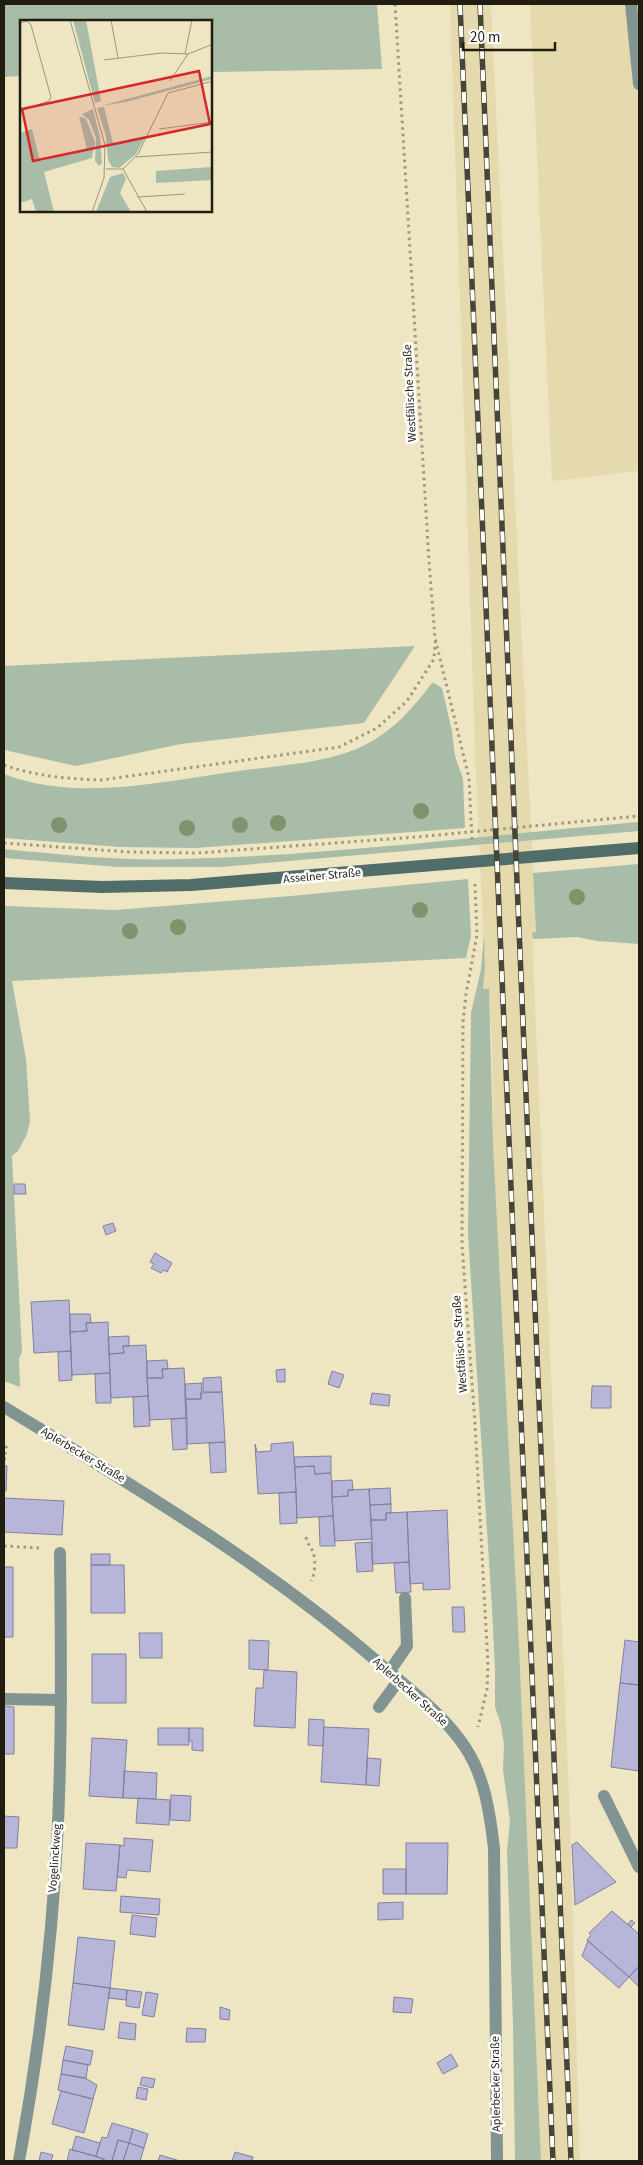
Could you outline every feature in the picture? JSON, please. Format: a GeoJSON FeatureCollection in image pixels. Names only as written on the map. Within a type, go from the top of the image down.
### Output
{"type":"FeatureCollection","features":[{"type":"Feature","properties":{"kind":"main road","name":"Asselner Straße"},"geometry":{"type":"LineString","coordinates":[[4,883],[102,887],[191,885],[639,848]]}},
{"type":"Feature","properties":{"kind":"street"},"geometry":{"type":"LineString","coordinates":[[631,4],[639,84]]}},
{"type":"Feature","properties":{"kind":"street","name":"Aplerbecker Straße"},"geometry":{"type":"LineString","coordinates":[[4,1407],[177,1514],[300,1598],[438,1715],[466,1749],[485,1794],[491,1820],[494,1848],[497,2161]]}},
{"type":"Feature","properties":{"kind":"street","name":"Vogelinckweg"},"geometry":{"type":"LineString","coordinates":[[19,2161],[42,1999],[58,1824],[61,1700],[60,1554]]}},
{"type":"Feature","properties":{"kind":"street"},"geometry":{"type":"LineString","coordinates":[[379,1707],[407,1646],[405,1598]]}},
{"type":"Feature","properties":{"kind":"street"},"geometry":{"type":"LineString","coordinates":[[4,1699],[61,1700]]}},
{"type":"Feature","properties":{"kind":"street"},"geometry":{"type":"LineString","coordinates":[[604,1796],[639,1867]]}},
{"type":"Feature","properties":{"kind":"path","name":"Westfälische Straße"},"geometry":{"type":"LineString","coordinates":[[395,4],[427,541],[435,638],[469,778]]}},
{"type":"Feature","properties":{"kind":"path"},"geometry":{"type":"LineString","coordinates":[[4,765],[25,772],[71,779],[101,780],[339,747],[377,728],[407,701],[434,659],[435,638]]}},
{"type":"Feature","properties":{"kind":"path"},"geometry":{"type":"LineString","coordinates":[[4,843],[129,852],[197,853],[416,837],[639,816]]}},
{"type":"Feature","properties":{"kind":"path","name":"Westfälische Straße"},"geometry":{"type":"LineString","coordinates":[[466,1749],[481,1722],[487,1689],[488,1665],[460,1210],[463,1022],[466,994],[478,935]]}},
{"type":"Feature","properties":{"kind":"path"},"geometry":{"type":"LineString","coordinates":[[6,1460],[4,1459],[8,1442]]}},
{"type":"Feature","properties":{"kind":"path"},"geometry":{"type":"LineString","coordinates":[[300,1598],[314,1576],[314,1551],[306,1543],[306,1537]]}},
{"type":"Feature","properties":{"kind":"path"},"geometry":{"type":"LineString","coordinates":[[4,1546],[61,1550],[60,1554]]}},
{"type":"Feature","properties":{"kind":"shaded area"},"geometry":{"type":"Polygon","coordinates":[[[450,4],[491,4],[536,932],[532,933],[569,1792],[580,2161],[541,2161],[519,1645],[493,1144],[492,1043],[488,989],[483,990],[485,967],[476,778],[450,4]]]}},
{"type":"Feature","properties":{"kind":"shaded area"},"geometry":{"type":"Polygon","coordinates":[[[530,4],[639,4],[639,471],[552,481],[530,4]]]}},
{"type":"Feature","properties":{"kind":"green space"},"geometry":{"type":"Polygon","coordinates":[[[4,4],[377,4],[382,69],[212,72],[212,20],[20,20],[20,76],[4,77],[4,4]]]}},
{"type":"Feature","properties":{"kind":"green space"},"geometry":{"type":"Polygon","coordinates":[[[415,646],[364,723],[181,744],[76,766],[4,750],[4,666],[415,646]]]}},
{"type":"Feature","properties":{"kind":"green space"},"geometry":{"type":"Polygon","coordinates":[[[434,683],[442,688],[452,731],[455,756],[463,779],[465,828],[195,848],[120,847],[4,838],[4,774],[60,787],[117,787],[333,757],[365,745],[384,733],[401,719],[431,684],[434,683]]]}},
{"type":"Feature","properties":{"kind":"green space"},"geometry":{"type":"Polygon","coordinates":[[[639,822],[639,831],[220,867],[118,867],[4,858],[4,849],[138,859],[239,857],[354,849],[639,822]]]}},
{"type":"Feature","properties":{"kind":"green space"},"geometry":{"type":"Polygon","coordinates":[[[639,864],[639,944],[597,941],[577,937],[533,939],[532,932],[536,932],[533,873],[639,864]]]}},
{"type":"Feature","properties":{"kind":"green space"},"geometry":{"type":"Polygon","coordinates":[[[468,879],[471,936],[466,958],[12,981],[26,1059],[30,1121],[27,1134],[18,1151],[12,1156],[22,1352],[19,1359],[20,1387],[4,1381],[4,906],[115,910],[468,879]]]}},
{"type":"Feature","properties":{"kind":"green space"},"geometry":{"type":"Polygon","coordinates":[[[484,935],[485,967],[483,989],[489,989],[493,1144],[519,1645],[541,2161],[515,2161],[513,2024],[507,1851],[510,1821],[503,1770],[504,1745],[501,1725],[495,1707],[492,1608],[468,1234],[471,1013],[481,969],[484,935]]]}},
{"type":"Feature","properties":{"kind":"building"},"geometry":{"type":"Polygon","coordinates":[[[14,1184],[25,1184],[26,1194],[14,1194],[14,1184]]]}},
{"type":"Feature","properties":{"kind":"building"},"geometry":{"type":"Polygon","coordinates":[[[113,1223],[116,1231],[106,1235],[103,1226],[113,1223]]]}},
{"type":"Feature","properties":{"kind":"building"},"geometry":{"type":"Polygon","coordinates":[[[155,1253],[172,1263],[167,1272],[164,1270],[161,1273],[151,1268],[154,1264],[150,1262],[155,1253]]]}},
{"type":"Feature","properties":{"kind":"building"},"geometry":{"type":"Polygon","coordinates":[[[69,1300],[71,1351],[34,1353],[31,1302],[69,1300]]]}},
{"type":"Feature","properties":{"kind":"building"},"geometry":{"type":"Polygon","coordinates":[[[70,1314],[90,1314],[91,1323],[86,1323],[87,1331],[70,1332],[70,1314]]]}},
{"type":"Feature","properties":{"kind":"building"},"geometry":{"type":"Polygon","coordinates":[[[108,1322],[110,1373],[72,1375],[70,1332],[87,1331],[86,1323],[108,1322]]]}},
{"type":"Feature","properties":{"kind":"building"},"geometry":{"type":"Polygon","coordinates":[[[129,1336],[129,1346],[123,1346],[124,1353],[109,1354],[108,1337],[129,1336]]]}},
{"type":"Feature","properties":{"kind":"building"},"geometry":{"type":"Polygon","coordinates":[[[146,1345],[148,1396],[111,1398],[109,1354],[124,1353],[123,1346],[146,1345]]]}},
{"type":"Feature","properties":{"kind":"building"},"geometry":{"type":"Polygon","coordinates":[[[71,1351],[72,1380],[59,1381],[58,1352],[71,1351]]]}},
{"type":"Feature","properties":{"kind":"building"},"geometry":{"type":"Polygon","coordinates":[[[167,1360],[168,1369],[162,1369],[163,1378],[147,1378],[147,1361],[167,1360]]]}},
{"type":"Feature","properties":{"kind":"building"},"geometry":{"type":"Polygon","coordinates":[[[184,1368],[187,1418],[150,1420],[147,1378],[163,1378],[162,1369],[184,1368]]]}},
{"type":"Feature","properties":{"kind":"building"},"geometry":{"type":"Polygon","coordinates":[[[285,1369],[285,1382],[277,1382],[276,1370],[285,1369]]]}},
{"type":"Feature","properties":{"kind":"building"},"geometry":{"type":"Polygon","coordinates":[[[332,1371],[344,1375],[339,1388],[328,1384],[332,1371]]]}},
{"type":"Feature","properties":{"kind":"building"},"geometry":{"type":"Polygon","coordinates":[[[110,1373],[111,1403],[96,1403],[95,1374],[110,1373]]]}},
{"type":"Feature","properties":{"kind":"building"},"geometry":{"type":"Polygon","coordinates":[[[221,1377],[222,1392],[203,1392],[203,1378],[221,1377]]]}},
{"type":"Feature","properties":{"kind":"building"},"geometry":{"type":"Polygon","coordinates":[[[202,1383],[201,1399],[185,1399],[185,1384],[202,1383]]]}},
{"type":"Feature","properties":{"kind":"building"},"geometry":{"type":"Polygon","coordinates":[[[592,1386],[611,1386],[611,1408],[591,1408],[592,1386]]]}},
{"type":"Feature","properties":{"kind":"building"},"geometry":{"type":"Polygon","coordinates":[[[222,1392],[225,1442],[187,1444],[185,1399],[201,1399],[200,1393],[222,1392]]]}},
{"type":"Feature","properties":{"kind":"building"},"geometry":{"type":"Polygon","coordinates":[[[372,1393],[390,1395],[389,1406],[370,1404],[372,1393]]]}},
{"type":"Feature","properties":{"kind":"building"},"geometry":{"type":"Polygon","coordinates":[[[148,1396],[150,1426],[134,1427],[133,1397],[148,1396]]]}},
{"type":"Feature","properties":{"kind":"building"},"geometry":{"type":"Polygon","coordinates":[[[187,1418],[187,1449],[173,1450],[171,1419],[187,1418]]]}},
{"type":"Feature","properties":{"kind":"building"},"geometry":{"type":"Polygon","coordinates":[[[225,1442],[226,1472],[211,1473],[209,1443],[225,1442]]]}},
{"type":"Feature","properties":{"kind":"building"},"geometry":{"type":"Polygon","coordinates":[[[293,1442],[296,1492],[258,1494],[255,1444],[257,1452],[271,1451],[271,1444],[293,1442]]]}},
{"type":"Feature","properties":{"kind":"building"},"geometry":{"type":"Polygon","coordinates":[[[331,1456],[331,1473],[315,1474],[314,1466],[295,1467],[294,1457],[331,1456]]]}},
{"type":"Feature","properties":{"kind":"building"},"geometry":{"type":"Polygon","coordinates":[[[4,1465],[7,1466],[6,1491],[4,1491],[4,1465]]]}},
{"type":"Feature","properties":{"kind":"building"},"geometry":{"type":"Polygon","coordinates":[[[314,1466],[315,1474],[331,1473],[333,1516],[297,1518],[295,1467],[314,1466]]]}},
{"type":"Feature","properties":{"kind":"building"},"geometry":{"type":"Polygon","coordinates":[[[352,1480],[353,1490],[348,1490],[348,1496],[332,1497],[332,1481],[352,1480]]]}},
{"type":"Feature","properties":{"kind":"building"},"geometry":{"type":"Polygon","coordinates":[[[390,1488],[391,1504],[370,1505],[369,1489],[390,1488]]]}},
{"type":"Feature","properties":{"kind":"building"},"geometry":{"type":"Polygon","coordinates":[[[369,1489],[372,1539],[335,1541],[332,1497],[348,1496],[348,1490],[369,1489]]]}},
{"type":"Feature","properties":{"kind":"building"},"geometry":{"type":"Polygon","coordinates":[[[296,1492],[297,1523],[280,1524],[279,1493],[296,1492]]]}},
{"type":"Feature","properties":{"kind":"building"},"geometry":{"type":"Polygon","coordinates":[[[4,1498],[64,1501],[62,1535],[4,1532],[4,1498]]]}},
{"type":"Feature","properties":{"kind":"building"},"geometry":{"type":"Polygon","coordinates":[[[391,1504],[391,1513],[386,1513],[386,1520],[371,1520],[370,1505],[391,1504]]]}},
{"type":"Feature","properties":{"kind":"building"},"geometry":{"type":"Polygon","coordinates":[[[447,1510],[450,1589],[423,1590],[423,1583],[410,1584],[407,1512],[447,1510]]]}},
{"type":"Feature","properties":{"kind":"building"},"geometry":{"type":"Polygon","coordinates":[[[407,1512],[409,1562],[373,1564],[371,1520],[386,1520],[386,1513],[407,1512]]]}},
{"type":"Feature","properties":{"kind":"building"},"geometry":{"type":"Polygon","coordinates":[[[333,1516],[335,1546],[320,1546],[319,1517],[333,1516]]]}},
{"type":"Feature","properties":{"kind":"building"},"geometry":{"type":"Polygon","coordinates":[[[371,1542],[373,1571],[357,1572],[355,1543],[371,1542]]]}},
{"type":"Feature","properties":{"kind":"building"},"geometry":{"type":"Polygon","coordinates":[[[91,1554],[110,1554],[110,1565],[91,1565],[91,1554]]]}},
{"type":"Feature","properties":{"kind":"building"},"geometry":{"type":"Polygon","coordinates":[[[409,1562],[411,1592],[396,1593],[394,1563],[409,1562]]]}},
{"type":"Feature","properties":{"kind":"building"},"geometry":{"type":"Polygon","coordinates":[[[91,1565],[124,1565],[125,1613],[91,1613],[91,1565]]]}},
{"type":"Feature","properties":{"kind":"building"},"geometry":{"type":"Polygon","coordinates":[[[4,1567],[13,1567],[13,1637],[4,1637],[4,1567]]]}},
{"type":"Feature","properties":{"kind":"building"},"geometry":{"type":"Polygon","coordinates":[[[452,1607],[464,1607],[465,1632],[453,1632],[452,1607]]]}},
{"type":"Feature","properties":{"kind":"building"},"geometry":{"type":"Polygon","coordinates":[[[139,1633],[162,1633],[162,1658],[140,1658],[139,1633]]]}},
{"type":"Feature","properties":{"kind":"building"},"geometry":{"type":"Polygon","coordinates":[[[249,1640],[269,1641],[268,1670],[249,1669],[249,1640]]]}},
{"type":"Feature","properties":{"kind":"building"},"geometry":{"type":"Polygon","coordinates":[[[625,1640],[639,1642],[639,1685],[620,1683],[625,1640]]]}},
{"type":"Feature","properties":{"kind":"building"},"geometry":{"type":"Polygon","coordinates":[[[92,1654],[126,1654],[126,1703],[92,1703],[92,1654]]]}},
{"type":"Feature","properties":{"kind":"building"},"geometry":{"type":"Polygon","coordinates":[[[264,1670],[297,1672],[295,1728],[254,1726],[256,1688],[263,1688],[264,1670]]]}},
{"type":"Feature","properties":{"kind":"building"},"geometry":{"type":"Polygon","coordinates":[[[620,1683],[639,1685],[639,1771],[611,1767],[620,1683]]]}},
{"type":"Feature","properties":{"kind":"building"},"geometry":{"type":"Polygon","coordinates":[[[4,1706],[14,1707],[14,1754],[4,1754],[4,1706]]]}},
{"type":"Feature","properties":{"kind":"building"},"geometry":{"type":"Polygon","coordinates":[[[309,1719],[324,1720],[323,1746],[308,1745],[309,1719]]]}},
{"type":"Feature","properties":{"kind":"building"},"geometry":{"type":"Polygon","coordinates":[[[324,1727],[369,1729],[366,1785],[321,1782],[324,1727]]]}},
{"type":"Feature","properties":{"kind":"building"},"geometry":{"type":"Polygon","coordinates":[[[158,1728],[189,1728],[189,1745],[158,1745],[158,1728]]]}},
{"type":"Feature","properties":{"kind":"building"},"geometry":{"type":"Polygon","coordinates":[[[189,1728],[203,1728],[203,1751],[192,1750],[192,1741],[189,1741],[189,1728]]]}},
{"type":"Feature","properties":{"kind":"building"},"geometry":{"type":"Polygon","coordinates":[[[92,1738],[127,1740],[123,1798],[89,1796],[92,1738]]]}},
{"type":"Feature","properties":{"kind":"building"},"geometry":{"type":"Polygon","coordinates":[[[367,1758],[381,1759],[379,1786],[366,1785],[367,1758]]]}},
{"type":"Feature","properties":{"kind":"building"},"geometry":{"type":"Polygon","coordinates":[[[124,1771],[157,1773],[156,1799],[123,1798],[124,1771]]]}},
{"type":"Feature","properties":{"kind":"building"},"geometry":{"type":"Polygon","coordinates":[[[171,1795],[191,1796],[190,1821],[170,1820],[171,1795]]]}},
{"type":"Feature","properties":{"kind":"building"},"geometry":{"type":"Polygon","coordinates":[[[138,1798],[170,1800],[169,1825],[136,1823],[138,1798]]]}},
{"type":"Feature","properties":{"kind":"building"},"geometry":{"type":"Polygon","coordinates":[[[4,1816],[19,1817],[17,1848],[4,1848],[4,1816]]]}},
{"type":"Feature","properties":{"kind":"building"},"geometry":{"type":"Polygon","coordinates":[[[124,1838],[153,1840],[150,1872],[127,1870],[126,1878],[117,1877],[120,1845],[124,1846],[124,1838]]]}},
{"type":"Feature","properties":{"kind":"building"},"geometry":{"type":"Polygon","coordinates":[[[577,1842],[616,1882],[575,1905],[572,1845],[577,1842]]]}},
{"type":"Feature","properties":{"kind":"building"},"geometry":{"type":"Polygon","coordinates":[[[86,1843],[120,1845],[116,1891],[83,1889],[86,1843]]]}},
{"type":"Feature","properties":{"kind":"building"},"geometry":{"type":"Polygon","coordinates":[[[406,1843],[448,1843],[447,1894],[406,1894],[406,1843]]]}},
{"type":"Feature","properties":{"kind":"building"},"geometry":{"type":"Polygon","coordinates":[[[383,1869],[406,1869],[406,1894],[383,1894],[383,1869]]]}},
{"type":"Feature","properties":{"kind":"building"},"geometry":{"type":"Polygon","coordinates":[[[121,1896],[160,1899],[159,1915],[120,1912],[121,1896]]]}},
{"type":"Feature","properties":{"kind":"building"},"geometry":{"type":"Polygon","coordinates":[[[403,1902],[403,1919],[378,1920],[378,1903],[403,1902]]]}},
{"type":"Feature","properties":{"kind":"building"},"geometry":{"type":"Polygon","coordinates":[[[612,1911],[639,1934],[639,1966],[629,1977],[587,1940],[591,1935],[589,1933],[612,1911]]]}},
{"type":"Feature","properties":{"kind":"building"},"geometry":{"type":"Polygon","coordinates":[[[132,1915],[157,1918],[155,1937],[130,1934],[132,1915]]]}},
{"type":"Feature","properties":{"kind":"building"},"geometry":{"type":"Polygon","coordinates":[[[631,1920],[635,1923],[631,1927],[628,1924],[631,1920]]]}},
{"type":"Feature","properties":{"kind":"building"},"geometry":{"type":"Polygon","coordinates":[[[78,1937],[115,1941],[110,1988],[73,1983],[78,1937]]]}},
{"type":"Feature","properties":{"kind":"building"},"geometry":{"type":"Polygon","coordinates":[[[588,1941],[629,1977],[619,1988],[582,1956],[588,1941]]]}},
{"type":"Feature","properties":{"kind":"building"},"geometry":{"type":"Polygon","coordinates":[[[639,1966],[639,1987],[629,1977],[639,1966]]]}},
{"type":"Feature","properties":{"kind":"building"},"geometry":{"type":"Polygon","coordinates":[[[73,1983],[110,1988],[104,2030],[68,2025],[73,1983]]]}},
{"type":"Feature","properties":{"kind":"building"},"geometry":{"type":"Polygon","coordinates":[[[110,1988],[127,1990],[126,2000],[108,1998],[110,1988]]]}},
{"type":"Feature","properties":{"kind":"building"},"geometry":{"type":"Polygon","coordinates":[[[127,1990],[142,1992],[139,2008],[126,2006],[127,1990]]]}},
{"type":"Feature","properties":{"kind":"building"},"geometry":{"type":"Polygon","coordinates":[[[146,1992],[158,1994],[154,2017],[142,2015],[146,1992]]]}},
{"type":"Feature","properties":{"kind":"building"},"geometry":{"type":"Polygon","coordinates":[[[394,1997],[413,1999],[411,2013],[393,2012],[394,1997]]]}},
{"type":"Feature","properties":{"kind":"building"},"geometry":{"type":"Polygon","coordinates":[[[220,2007],[230,2010],[229,2020],[220,2019],[220,2007]]]}},
{"type":"Feature","properties":{"kind":"building"},"geometry":{"type":"Polygon","coordinates":[[[120,2022],[136,2024],[135,2040],[118,2038],[120,2022]]]}},
{"type":"Feature","properties":{"kind":"building"},"geometry":{"type":"Polygon","coordinates":[[[187,2028],[206,2029],[205,2042],[186,2042],[187,2028]]]}},
{"type":"Feature","properties":{"kind":"building"},"geometry":{"type":"Polygon","coordinates":[[[66,2046],[93,2051],[90,2065],[63,2060],[66,2046]]]}},
{"type":"Feature","properties":{"kind":"building"},"geometry":{"type":"Polygon","coordinates":[[[451,2054],[458,2066],[443,2074],[437,2063],[451,2054]]]}},
{"type":"Feature","properties":{"kind":"building"},"geometry":{"type":"Polygon","coordinates":[[[63,2060],[88,2065],[86,2078],[61,2074],[63,2060]]]}},
{"type":"Feature","properties":{"kind":"building"},"geometry":{"type":"Polygon","coordinates":[[[61,2074],[87,2079],[97,2085],[93,2099],[58,2090],[61,2074]]]}},
{"type":"Feature","properties":{"kind":"building"},"geometry":{"type":"Polygon","coordinates":[[[142,2077],[155,2079],[153,2088],[140,2085],[142,2077]]]}},
{"type":"Feature","properties":{"kind":"building"},"geometry":{"type":"Polygon","coordinates":[[[138,2087],[148,2089],[146,2100],[136,2098],[138,2087]]]}},
{"type":"Feature","properties":{"kind":"building"},"geometry":{"type":"Polygon","coordinates":[[[61,2091],[93,2099],[84,2133],[52,2124],[61,2091]]]}},
{"type":"Feature","properties":{"kind":"building"},"geometry":{"type":"Polygon","coordinates":[[[112,2123],[133,2129],[129,2143],[118,2140],[112,2161],[107,2161],[96,2156],[102,2137],[107,2138],[112,2123]]]}},
{"type":"Feature","properties":{"kind":"building"},"geometry":{"type":"Polygon","coordinates":[[[133,2129],[148,2134],[144,2148],[129,2143],[133,2129]]]}},
{"type":"Feature","properties":{"kind":"building"},"geometry":{"type":"Polygon","coordinates":[[[76,2136],[100,2143],[96,2156],[72,2150],[76,2136]]]}},
{"type":"Feature","properties":{"kind":"building"},"geometry":{"type":"Polygon","coordinates":[[[118,2140],[129,2143],[123,2161],[112,2161],[118,2140]]]}},
{"type":"Feature","properties":{"kind":"building"},"geometry":{"type":"Polygon","coordinates":[[[129,2143],[144,2148],[140,2161],[123,2161],[129,2143]]]}},
{"type":"Feature","properties":{"kind":"building"},"geometry":{"type":"Polygon","coordinates":[[[70,2149],[104,2159],[103,2161],[67,2161],[70,2149]]]}},
{"type":"Feature","properties":{"kind":"building"},"geometry":{"type":"Polygon","coordinates":[[[41,2152],[53,2155],[51,2161],[39,2161],[41,2152]]]}},
{"type":"Feature","properties":{"kind":"building"},"geometry":{"type":"Polygon","coordinates":[[[235,2152],[253,2157],[252,2161],[232,2161],[235,2152]]]}},
{"type":"Feature","properties":{"kind":"building"},"geometry":{"type":"Polygon","coordinates":[[[160,2155],[180,2161],[158,2161],[160,2155]]]}},
{"type":"Feature","properties":{"kind":"railway"},"geometry":{"type":"LineString","coordinates":[[460,4],[553,2161]]}},
{"type":"Feature","properties":{"kind":"railway"},"geometry":{"type":"LineString","coordinates":[[480,4],[571,2161]]}}]}
